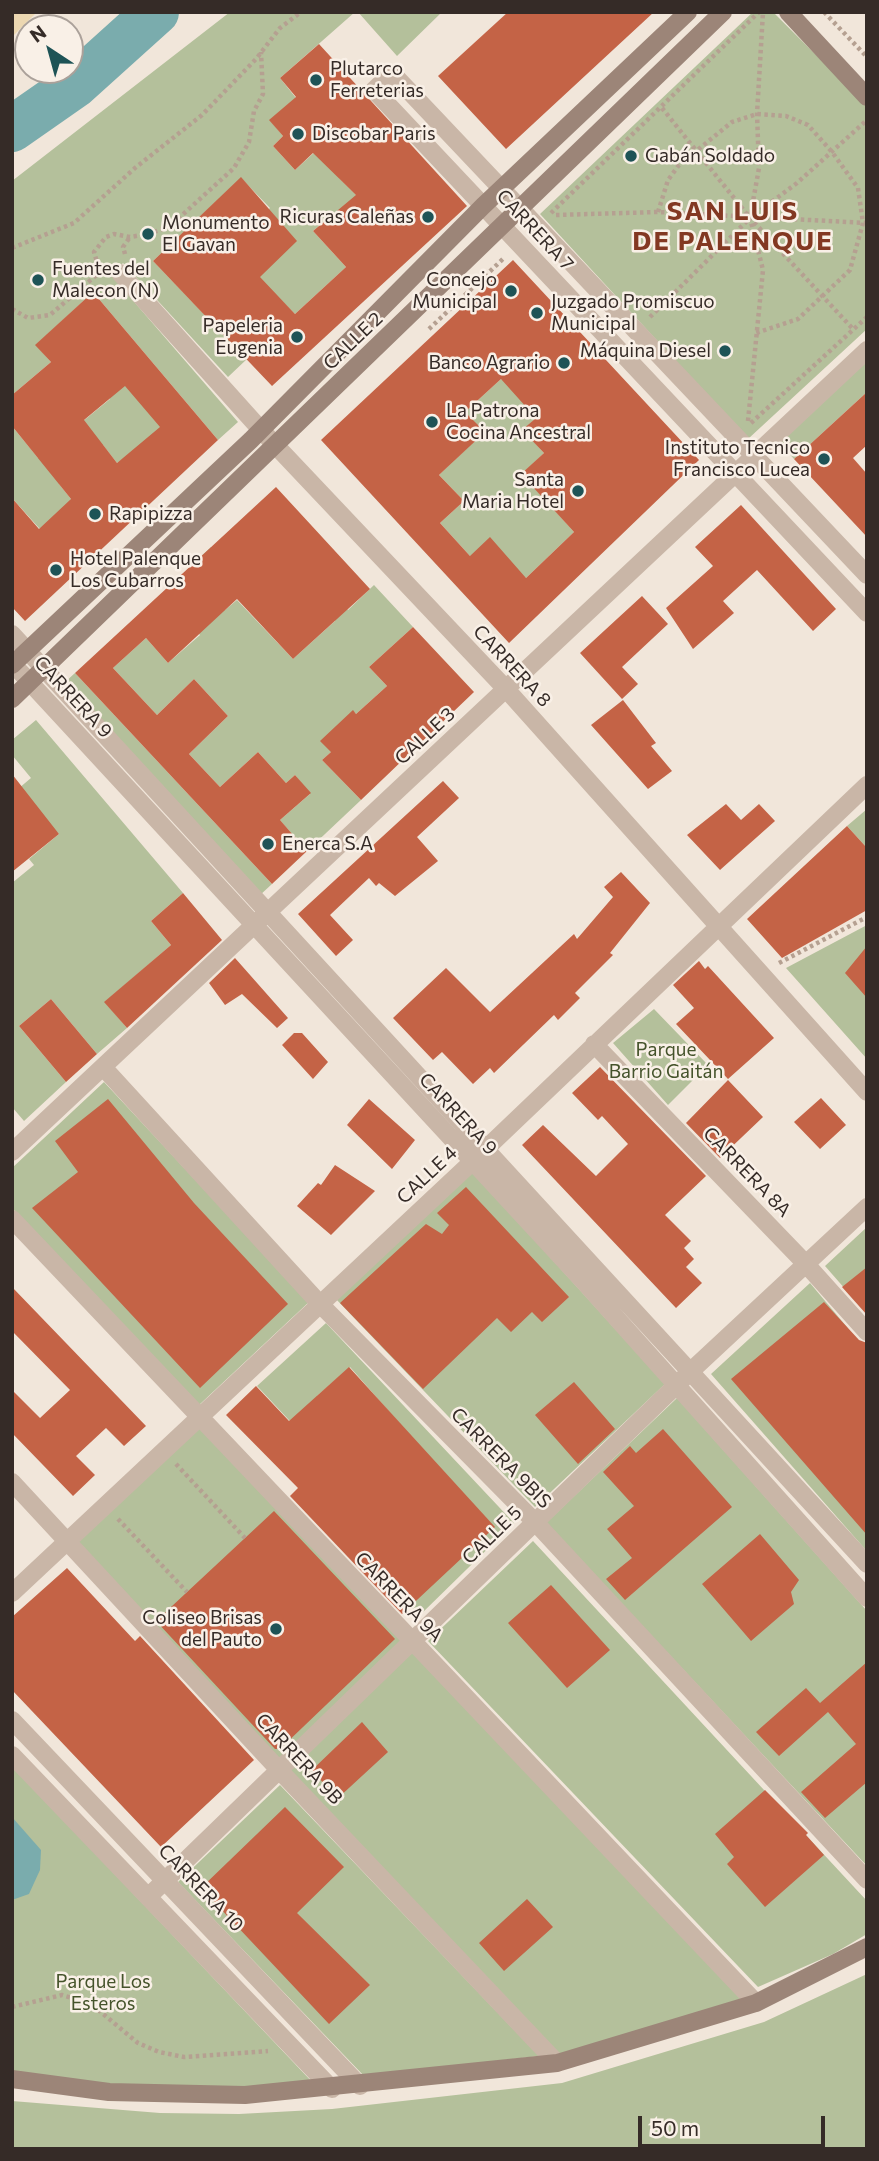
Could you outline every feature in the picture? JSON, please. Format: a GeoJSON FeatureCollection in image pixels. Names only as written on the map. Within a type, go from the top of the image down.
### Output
{"type":"FeatureCollection","features":[{"type":"Feature","properties":{"kind":"street","name":"CALLE 2"},"geometry":{"type":"LineString","coordinates":[[13,664],[261,430],[501,188],[688,12]]}},
{"type":"Feature","properties":{"kind":"street","name":"CALLE 2"},"geometry":{"type":"LineString","coordinates":[[12,699],[723,12]]}},
{"type":"Feature","properties":{"kind":"street"},"geometry":{"type":"LineString","coordinates":[[788,12],[867,97]]}},
{"type":"Feature","properties":{"kind":"street","name":"CARRERA 7"},"geometry":{"type":"LineString","coordinates":[[867,575],[392,73],[374,90],[867,613]]}},
{"type":"Feature","properties":{"kind":"street","name":"CARRERA 8"},"geometry":{"type":"LineString","coordinates":[[120,274],[261,430],[506,689],[867,1092]]}},
{"type":"Feature","properties":{"kind":"street","name":"CALLE 3"},"geometry":{"type":"LineString","coordinates":[[12,1152],[867,350]]}},
{"type":"Feature","properties":{"kind":"street","name":"CARRERA 9"},"geometry":{"type":"LineString","coordinates":[[12,634],[261,918],[479,1155],[677,1386],[867,1598]]}},
{"type":"Feature","properties":{"kind":"street","name":"CARRERA 9"},"geometry":{"type":"LineString","coordinates":[[13,664],[261,918]]}},
{"type":"Feature","properties":{"kind":"street","name":"CALLE 4"},"geometry":{"type":"LineString","coordinates":[[12,1593],[479,1155],[867,785]]}},
{"type":"Feature","properties":{"kind":"street","name":"CARRERA 8A"},"geometry":{"type":"LineString","coordinates":[[594,1044],[806,1264],[867,1332]]}},
{"type":"Feature","properties":{"kind":"street","name":"CARRERA 9BIS"},"geometry":{"type":"LineString","coordinates":[[103,1067],[320,1304],[535,1522],[867,1880]]}},
{"type":"Feature","properties":{"kind":"street","name":"CARRERA 9"},"geometry":{"type":"LineString","coordinates":[[479,1155],[692,1370],[866,1562]]}},
{"type":"Feature","properties":{"kind":"street","name":"CALLE 5"},"geometry":{"type":"LineString","coordinates":[[149,1896],[692,1370],[867,1206]]}},
{"type":"Feature","properties":{"kind":"street","name":"CARRERA 9A"},"geometry":{"type":"LineString","coordinates":[[12,1219],[756,2003]]}},
{"type":"Feature","properties":{"kind":"street","name":"CARRERA 9B"},"geometry":{"type":"LineString","coordinates":[[12,1482],[69,1540],[280,1771],[558,2063]]}},
{"type":"Feature","properties":{"kind":"street"},"geometry":{"type":"LineString","coordinates":[[848,1577],[866,1562]]}},
{"type":"Feature","properties":{"kind":"street","name":"CARRERA 10"},"geometry":{"type":"LineString","coordinates":[[12,1720],[360,2086]]}},
{"type":"Feature","properties":{"kind":"street"},"geometry":{"type":"LineString","coordinates":[[12,1755],[332,2089]]}},
{"type":"Feature","properties":{"kind":"street"},"geometry":{"type":"LineString","coordinates":[[12,2079],[109,2092],[245,2095],[332,2089],[558,2063],[756,2003],[867,1947]]}},
{"type":"Feature","properties":{"kind":"path"},"geometry":{"type":"LineString","coordinates":[[12,248],[74,223],[131,172],[202,115],[280,28],[301,12]]}},
{"type":"Feature","properties":{"kind":"path"},"geometry":{"type":"LineString","coordinates":[[548,216],[761,12]]}},
{"type":"Feature","properties":{"kind":"path"},"geometry":{"type":"LineString","coordinates":[[748,426],[763,270],[750,218],[759,168],[757,114],[761,12]]}},
{"type":"Feature","properties":{"kind":"path"},"geometry":{"type":"LineString","coordinates":[[824,12],[867,57]]}},
{"type":"Feature","properties":{"kind":"path"},"geometry":{"type":"LineString","coordinates":[[12,310],[31,319],[50,315],[100,272],[94,252],[106,237],[111,234],[148,234],[169,227],[234,168],[249,142],[254,111],[263,94],[261,52]]}},
{"type":"Feature","properties":{"kind":"path"},"geometry":{"type":"LineString","coordinates":[[662,108],[697,148],[750,218],[853,329]]}},
{"type":"Feature","properties":{"kind":"path"},"geometry":{"type":"LineString","coordinates":[[658,212],[668,180],[697,148],[732,121],[757,114],[786,116],[808,125],[832,152],[858,188],[865,223],[850,270],[825,296],[797,319],[756,333]]}},
{"type":"Feature","properties":{"kind":"path"},"geometry":{"type":"LineString","coordinates":[[656,329],[647,320],[750,218],[867,120]]}},
{"type":"Feature","properties":{"kind":"path"},"geometry":{"type":"LineString","coordinates":[[548,216],[658,212],[865,223]]}},
{"type":"Feature","properties":{"kind":"path"},"geometry":{"type":"LineString","coordinates":[[548,216],[557,225]]}},
{"type":"Feature","properties":{"kind":"path"},"geometry":{"type":"LineString","coordinates":[[748,426],[867,317]]}},
{"type":"Feature","properties":{"kind":"path"},"geometry":{"type":"LineString","coordinates":[[738,416],[748,426]]}},
{"type":"Feature","properties":{"kind":"path"},"geometry":{"type":"LineString","coordinates":[[772,955],[780,964],[867,917]]}},
{"type":"Feature","properties":{"kind":"path"},"geometry":{"type":"LineString","coordinates":[[164,1451],[245,1538]]}},
{"type":"Feature","properties":{"kind":"path"},"geometry":{"type":"LineString","coordinates":[[106,1505],[187,1592]]}},
{"type":"Feature","properties":{"kind":"path"},"geometry":{"type":"LineString","coordinates":[[12,2007],[62,1995],[80,1999],[103,2013],[138,2043],[159,2052],[184,2057],[295,2049]]}},
{"type":"Feature","properties":{"kind":"green space"},"geometry":{"type":"Polygon","coordinates":[[[230,12],[355,12],[280,78],[296,98],[270,120],[283,136],[273,146],[295,170],[350,120],[380,153],[366,167],[358,160],[339,178],[389,227],[360,251],[329,217],[313,231],[346,267],[295,314],[277,296],[267,305],[221,256],[270,208],[241,178],[153,261],[247,359],[228,377],[123,263],[111,275],[238,422],[218,440],[93,292],[36,345],[51,362],[12,395],[12,181],[230,12]]]}},
{"type":"Feature","properties":{"kind":"green space"},"geometry":{"type":"Polygon","coordinates":[[[358,12],[442,12],[397,56],[358,12]]]}},
{"type":"Feature","properties":{"kind":"green space"},"geometry":{"type":"Polygon","coordinates":[[[753,12],[773,12],[867,106],[867,329],[748,439],[540,214],[753,12]]]}},
{"type":"Feature","properties":{"kind":"green space"},"geometry":{"type":"Polygon","coordinates":[[[109,351],[174,423],[117,463],[103,445],[59,484],[71,499],[57,548],[12,498],[12,426],[38,458],[110,399],[109,351]]]}},
{"type":"Feature","properties":{"kind":"green space"},"geometry":{"type":"Polygon","coordinates":[[[867,354],[867,392],[794,459],[775,438],[867,354]]]}},
{"type":"Feature","properties":{"kind":"green space"},"geometry":{"type":"Polygon","coordinates":[[[501,379],[550,405],[523,430],[544,453],[522,474],[574,532],[526,578],[470,556],[440,523],[464,501],[439,475],[484,432],[465,412],[501,379]]]}},
{"type":"Feature","properties":{"kind":"green space"},"geometry":{"type":"Polygon","coordinates":[[[211,547],[236,581],[216,600],[225,610],[237,600],[293,659],[335,621],[321,580],[348,610],[374,585],[413,627],[369,667],[387,686],[356,714],[353,711],[331,752],[322,760],[361,800],[307,851],[264,802],[280,820],[310,794],[295,775],[286,783],[258,752],[220,787],[189,754],[228,716],[194,679],[157,715],[113,668],[146,638],[168,663],[200,635],[184,617],[211,573],[198,559],[211,547]]]}},
{"type":"Feature","properties":{"kind":"green space"},"geometry":{"type":"Polygon","coordinates":[[[75,673],[272,884],[259,896],[64,683],[75,673]]]}},
{"type":"Feature","properties":{"kind":"green space"},"geometry":{"type":"Polygon","coordinates":[[[36,720],[183,893],[151,921],[171,945],[105,1002],[127,1028],[97,1054],[51,999],[19,1026],[66,1082],[24,1121],[12,1107],[12,883],[34,865],[29,859],[59,834],[12,794],[31,778],[12,755],[12,740],[36,720]]]}},
{"type":"Feature","properties":{"kind":"green space"},"geometry":{"type":"Polygon","coordinates":[[[867,809],[867,848],[847,826],[867,809]]]}},
{"type":"Feature","properties":{"kind":"green space"},"geometry":{"type":"Polygon","coordinates":[[[867,925],[867,1059],[786,968],[867,925]]]}},
{"type":"Feature","properties":{"kind":"green space","name":"Parque Barrio Gaitán"},"geometry":{"type":"Polygon","coordinates":[[[654,1009],[708,1065],[668,1105],[613,1043],[654,1009]]]}},
{"type":"Feature","properties":{"kind":"green space"},"geometry":{"type":"Polygon","coordinates":[[[104,1082],[309,1302],[198,1406],[12,1208],[12,1168],[104,1082]]]}},
{"type":"Feature","properties":{"kind":"green space"},"geometry":{"type":"Polygon","coordinates":[[[472,1171],[665,1384],[535,1507],[335,1298],[472,1171]]]}},
{"type":"Feature","properties":{"kind":"green space"},"geometry":{"type":"Polygon","coordinates":[[[867,1227],[867,1314],[825,1266],[867,1227]]]}},
{"type":"Feature","properties":{"kind":"green space"},"geometry":{"type":"Polygon","coordinates":[[[810,1283],[867,1351],[865,1549],[711,1374],[810,1283]]]}},
{"type":"Feature","properties":{"kind":"green space"},"geometry":{"type":"Polygon","coordinates":[[[326,1323],[514,1523],[419,1616],[410,1606],[349,1484],[257,1386],[326,1323]],[[350,1367],[317,1396],[376,1460],[494,1527],[350,1367]]]}},
{"type":"Feature","properties":{"kind":"green space"},"geometry":{"type":"Polygon","coordinates":[[[677,1398],[867,1611],[867,1866],[546,1523],[677,1398]]]}},
{"type":"Feature","properties":{"kind":"green space"},"geometry":{"type":"Polygon","coordinates":[[[200,1424],[404,1639],[278,1760],[77,1540],[200,1424]]]}},
{"type":"Feature","properties":{"kind":"green space"},"geometry":{"type":"Polygon","coordinates":[[[533,1541],[867,1901],[867,1934],[833,1954],[758,1987],[428,1641],[533,1541]]]}},
{"type":"Feature","properties":{"kind":"green space"},"geometry":{"type":"Polygon","coordinates":[[[412,1647],[749,2001],[558,2059],[284,1771],[412,1647]]]}},
{"type":"Feature","properties":{"kind":"green space","name":"Parque Los Esteros"},"geometry":{"type":"Polygon","coordinates":[[[12,1766],[315,2085],[246,2090],[112,2086],[12,2074],[12,1766]]]}},
{"type":"Feature","properties":{"kind":"green space"},"geometry":{"type":"Polygon","coordinates":[[[280,1785],[539,2056],[364,2076],[178,1882],[280,1785]]]}},
{"type":"Feature","properties":{"kind":"green space"},"geometry":{"type":"Polygon","coordinates":[[[867,1974],[867,2149],[12,2149],[12,2101],[160,2113],[239,2114],[332,2109],[562,2083],[764,2022],[867,1974]]]}},
{"type":"Feature","properties":{"kind":"sand"},"geometry":{"type":"Polygon","coordinates":[[[12,12],[37,12],[14,14],[12,37],[12,12]]]}},
{"type":"Feature","properties":{"kind":"water"},"geometry":{"type":"Polygon","coordinates":[[[12,1817],[41,1850],[40,1870],[29,1894],[12,1900],[12,1817]]]}},
{"type":"Feature","properties":{"kind":"building"},"geometry":{"type":"Polygon","coordinates":[[[508,12],[654,12],[506,149],[438,76],[508,12]]]}},
{"type":"Feature","properties":{"kind":"building"},"geometry":{"type":"Polygon","coordinates":[[[319,44],[467,206],[272,386],[153,261],[241,177],[297,241],[260,277],[295,314],[346,267],[313,231],[356,195],[313,153],[295,170],[273,146],[283,136],[269,120],[296,97],[280,78],[319,44]]]}},
{"type":"Feature","properties":{"kind":"building"},"geometry":{"type":"Polygon","coordinates":[[[513,260],[699,460],[509,643],[321,440],[513,260]],[[501,379],[465,412],[485,432],[439,475],[464,501],[440,523],[470,556],[490,537],[526,578],[574,532],[521,474],[544,453],[522,430],[536,418],[501,379]]]}},
{"type":"Feature","properties":{"kind":"building"},"geometry":{"type":"Polygon","coordinates":[[[93,292],[218,440],[25,621],[12,607],[12,498],[39,529],[71,499],[12,426],[12,395],[51,362],[35,345],[93,292]],[[125,386],[84,420],[117,463],[160,427],[125,386]]]}},
{"type":"Feature","properties":{"kind":"building","name":"Instituto Tecnico Francisco Lucea"},"geometry":{"type":"Polygon","coordinates":[[[867,392],[867,445],[853,458],[867,474],[867,537],[794,459],[867,392]]]}},
{"type":"Feature","properties":{"kind":"building"},"geometry":{"type":"Polygon","coordinates":[[[276,487],[370,589],[293,659],[237,599],[168,663],[146,638],[113,668],[157,715],[194,679],[228,716],[189,754],[220,787],[258,752],[286,783],[295,775],[311,793],[280,820],[307,851],[272,884],[75,673],[276,487]]]}},
{"type":"Feature","properties":{"kind":"building"},"geometry":{"type":"Polygon","coordinates":[[[741,505],[836,609],[813,631],[757,570],[723,601],[734,613],[693,649],[666,608],[713,566],[695,547],[741,505]]]}},
{"type":"Feature","properties":{"kind":"building"},"geometry":{"type":"Polygon","coordinates":[[[642,596],[668,624],[622,667],[638,684],[622,699],[580,653],[642,596]]]}},
{"type":"Feature","properties":{"kind":"building"},"geometry":{"type":"Polygon","coordinates":[[[413,627],[474,692],[361,800],[322,760],[331,752],[320,741],[353,710],[356,714],[387,686],[369,667],[413,627]]]}},
{"type":"Feature","properties":{"kind":"building"},"geometry":{"type":"Polygon","coordinates":[[[623,700],[656,743],[651,746],[672,771],[648,789],[591,725],[623,700]]]}},
{"type":"Feature","properties":{"kind":"building"},"geometry":{"type":"Polygon","coordinates":[[[12,774],[59,834],[12,872],[12,774]]]}},
{"type":"Feature","properties":{"kind":"building"},"geometry":{"type":"Polygon","coordinates":[[[443,781],[459,798],[417,837],[438,861],[395,896],[379,883],[376,886],[369,878],[330,915],[353,940],[336,956],[298,914],[443,781]]]}},
{"type":"Feature","properties":{"kind":"building"},"geometry":{"type":"Polygon","coordinates":[[[726,804],[741,820],[759,804],[775,821],[720,870],[687,835],[726,804]]]}},
{"type":"Feature","properties":{"kind":"building"},"geometry":{"type":"Polygon","coordinates":[[[847,826],[867,848],[867,910],[782,958],[747,919],[847,826]]]}},
{"type":"Feature","properties":{"kind":"building"},"geometry":{"type":"Polygon","coordinates":[[[621,872],[650,903],[610,953],[613,955],[575,993],[580,998],[558,1020],[554,1015],[494,1073],[490,1068],[473,1084],[442,1052],[433,1060],[393,1018],[446,968],[490,1012],[574,934],[577,939],[613,897],[604,887],[621,872]]]}},
{"type":"Feature","properties":{"kind":"building"},"geometry":{"type":"Polygon","coordinates":[[[183,893],[222,940],[127,1028],[104,1002],[171,945],[151,921],[183,893]]]}},
{"type":"Feature","properties":{"kind":"building"},"geometry":{"type":"Polygon","coordinates":[[[867,946],[867,998],[845,973],[867,946]]]}},
{"type":"Feature","properties":{"kind":"building"},"geometry":{"type":"Polygon","coordinates":[[[235,958],[288,1018],[277,1028],[242,994],[225,1005],[209,983],[235,958]]]}},
{"type":"Feature","properties":{"kind":"building"},"geometry":{"type":"Polygon","coordinates":[[[699,961],[705,969],[708,966],[774,1038],[728,1079],[676,1024],[694,1008],[673,985],[699,961]]]}},
{"type":"Feature","properties":{"kind":"building"},"geometry":{"type":"Polygon","coordinates":[[[51,999],[97,1054],[66,1082],[19,1026],[51,999]]]}},
{"type":"Feature","properties":{"kind":"building"},"geometry":{"type":"Polygon","coordinates":[[[294,1033],[302,1033],[328,1062],[313,1079],[282,1045],[294,1033]]]}},
{"type":"Feature","properties":{"kind":"building"},"geometry":{"type":"Polygon","coordinates":[[[600,1067],[706,1176],[665,1215],[691,1241],[684,1248],[694,1259],[686,1267],[702,1283],[676,1308],[522,1145],[543,1125],[596,1176],[628,1144],[602,1116],[598,1120],[572,1093],[600,1067]]]}},
{"type":"Feature","properties":{"kind":"building"},"geometry":{"type":"Polygon","coordinates":[[[728,1080],[763,1117],[720,1158],[686,1123],[728,1080]]]}},
{"type":"Feature","properties":{"kind":"building"},"geometry":{"type":"Polygon","coordinates":[[[821,1098],[846,1125],[820,1149],[794,1122],[821,1098]]]}},
{"type":"Feature","properties":{"kind":"building"},"geometry":{"type":"Polygon","coordinates":[[[108,1099],[194,1203],[288,1304],[200,1388],[32,1208],[78,1172],[55,1141],[108,1099]]]}},
{"type":"Feature","properties":{"kind":"building"},"geometry":{"type":"Polygon","coordinates":[[[369,1099],[415,1140],[392,1169],[347,1125],[369,1099]]]}},
{"type":"Feature","properties":{"kind":"building"},"geometry":{"type":"Polygon","coordinates":[[[335,1165],[375,1191],[331,1235],[297,1206],[318,1183],[321,1185],[335,1165]]]}},
{"type":"Feature","properties":{"kind":"building"},"geometry":{"type":"Polygon","coordinates":[[[466,1187],[569,1297],[542,1322],[532,1312],[511,1332],[497,1318],[423,1389],[340,1303],[426,1224],[442,1234],[449,1225],[437,1213],[466,1187]]]}},
{"type":"Feature","properties":{"kind":"building"},"geometry":{"type":"Polygon","coordinates":[[[867,1267],[867,1315],[842,1287],[867,1267]]]}},
{"type":"Feature","properties":{"kind":"building"},"geometry":{"type":"Polygon","coordinates":[[[12,1287],[146,1426],[124,1446],[106,1428],[76,1456],[95,1475],[73,1496],[12,1433],[12,1390],[40,1418],[70,1390],[12,1331],[12,1287]]]}},
{"type":"Feature","properties":{"kind":"building"},"geometry":{"type":"Polygon","coordinates":[[[824,1302],[859,1340],[867,1343],[867,1535],[731,1379],[824,1302]]]}},
{"type":"Feature","properties":{"kind":"building"},"geometry":{"type":"Polygon","coordinates":[[[349,1367],[495,1527],[402,1614],[290,1496],[298,1488],[226,1415],[256,1386],[289,1421],[349,1367]]]}},
{"type":"Feature","properties":{"kind":"building"},"geometry":{"type":"Polygon","coordinates":[[[574,1382],[615,1429],[578,1464],[535,1415],[574,1382]]]}},
{"type":"Feature","properties":{"kind":"building"},"geometry":{"type":"Polygon","coordinates":[[[663,1429],[732,1507],[625,1600],[606,1579],[632,1558],[607,1529],[634,1506],[603,1472],[630,1446],[636,1453],[663,1429]]]}},
{"type":"Feature","properties":{"kind":"building","name":"Coliseo Brisas del Pauto"},"geometry":{"type":"Polygon","coordinates":[[[274,1511],[395,1639],[280,1749],[275,1749],[156,1621],[274,1511]]]}},
{"type":"Feature","properties":{"kind":"building"},"geometry":{"type":"Polygon","coordinates":[[[760,1534],[799,1580],[791,1592],[794,1604],[751,1641],[702,1584],[760,1534]]]}},
{"type":"Feature","properties":{"kind":"building"},"geometry":{"type":"Polygon","coordinates":[[[67,1568],[135,1641],[140,1636],[254,1760],[161,1847],[12,1690],[12,1617],[67,1568]]]}},
{"type":"Feature","properties":{"kind":"building"},"geometry":{"type":"Polygon","coordinates":[[[551,1585],[610,1650],[567,1688],[508,1623],[551,1585]]]}},
{"type":"Feature","properties":{"kind":"building"},"geometry":{"type":"Polygon","coordinates":[[[867,1662],[867,1782],[825,1818],[801,1792],[856,1744],[828,1712],[779,1756],[756,1732],[806,1688],[820,1703],[867,1662]]]}},
{"type":"Feature","properties":{"kind":"building"},"geometry":{"type":"Polygon","coordinates":[[[362,1722],[388,1752],[337,1799],[312,1770],[362,1722]]]}},
{"type":"Feature","properties":{"kind":"building"},"geometry":{"type":"Polygon","coordinates":[[[765,1790],[808,1833],[806,1835],[824,1855],[765,1907],[727,1864],[734,1857],[715,1834],[765,1790]]]}},
{"type":"Feature","properties":{"kind":"building"},"geometry":{"type":"Polygon","coordinates":[[[285,1807],[344,1867],[297,1913],[370,1985],[329,2024],[201,1888],[285,1807]]]}},
{"type":"Feature","properties":{"kind":"building"},"geometry":{"type":"Polygon","coordinates":[[[527,1899],[553,1927],[504,1971],[479,1943],[527,1899]]]}},
{"type":"Feature","properties":{"kind":"waterway"},"geometry":{"type":"LineString","coordinates":[[12,129],[75,85],[156,12]]}},
{"type":"Feature","properties":{"kind":"place","name":"Plutarco Ferreterias"},"geometry":{"type":"Point","coordinates":[316,80]}},
{"type":"Feature","properties":{"kind":"place","name":"Discobar Paris"},"geometry":{"type":"Point","coordinates":[298,134]}},
{"type":"Feature","properties":{"kind":"place","name":"Gabán Soldado"},"geometry":{"type":"Point","coordinates":[631,156]}},
{"type":"Feature","properties":{"kind":"place","name":"Ricuras Caleñas"},"geometry":{"type":"Point","coordinates":[428,217]}},
{"type":"Feature","properties":{"kind":"place","name":"Monumento El Gavan"},"geometry":{"type":"Point","coordinates":[148,234]}},
{"type":"Feature","properties":{"kind":"place","name":"Fuentes del Malecon (N)"},"geometry":{"type":"Point","coordinates":[38,280]}},
{"type":"Feature","properties":{"kind":"place","name":"Concejo Municipal"},"geometry":{"type":"Point","coordinates":[511,291]}},
{"type":"Feature","properties":{"kind":"place","name":"Juzgado Promiscuo Municipal"},"geometry":{"type":"Point","coordinates":[537,313]}},
{"type":"Feature","properties":{"kind":"place","name":"Papeleria Eugenia"},"geometry":{"type":"Point","coordinates":[297,337]}},
{"type":"Feature","properties":{"kind":"place","name":"Máquina Diesel"},"geometry":{"type":"Point","coordinates":[725,351]}},
{"type":"Feature","properties":{"kind":"place","name":"Banco Agrario"},"geometry":{"type":"Point","coordinates":[564,363]}},
{"type":"Feature","properties":{"kind":"place","name":"La Patrona Cocina Ancestral"},"geometry":{"type":"Point","coordinates":[432,422]}},
{"type":"Feature","properties":{"kind":"place","name":"Instituto Tecnico Francisco Lucea"},"geometry":{"type":"Point","coordinates":[824,459]}},
{"type":"Feature","properties":{"kind":"place","name":"Santa Maria Hotel"},"geometry":{"type":"Point","coordinates":[578,491]}},
{"type":"Feature","properties":{"kind":"place","name":"Rapipizza"},"geometry":{"type":"Point","coordinates":[95,514]}},
{"type":"Feature","properties":{"kind":"place","name":"Hotel Palenque Los Cubarros"},"geometry":{"type":"Point","coordinates":[56,570]}},
{"type":"Feature","properties":{"kind":"place","name":"Enerca S.A"},"geometry":{"type":"Point","coordinates":[268,844]}},
{"type":"Feature","properties":{"kind":"place","name":"Coliseo Brisas del Pauto"},"geometry":{"type":"Point","coordinates":[276,1629]}},
{"type":"Feature","properties":{"kind":"district","name":"SAN LUIS DE PALENQUE"},"geometry":{"type":"Point","coordinates":[733,226]}}]}
